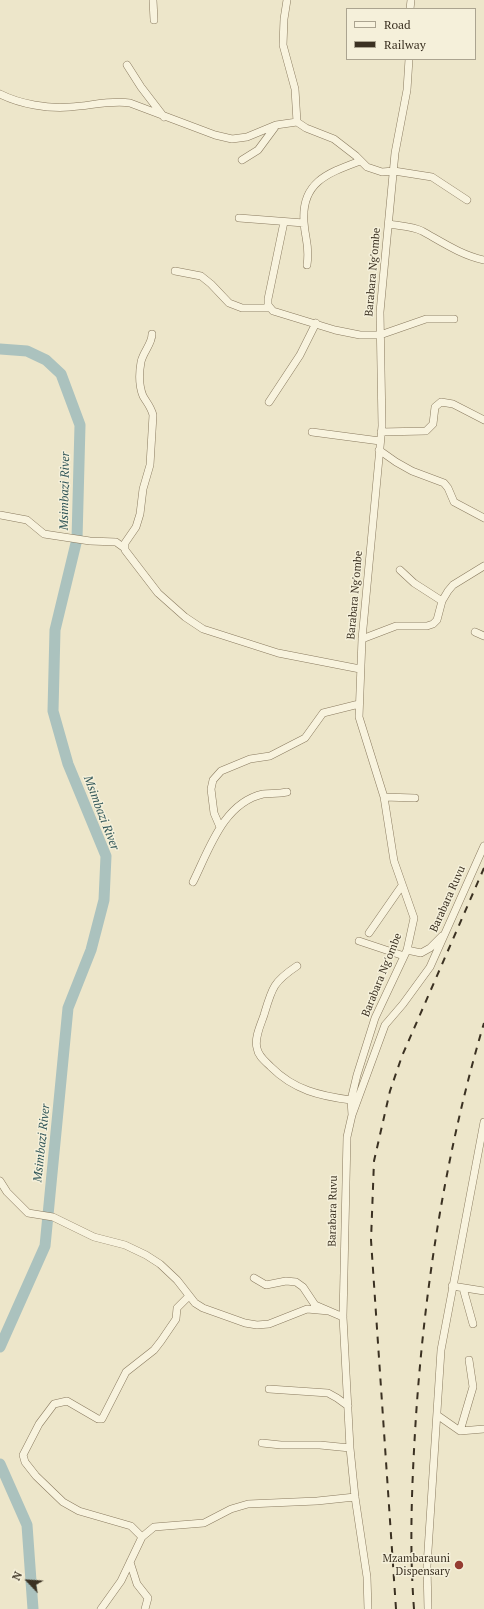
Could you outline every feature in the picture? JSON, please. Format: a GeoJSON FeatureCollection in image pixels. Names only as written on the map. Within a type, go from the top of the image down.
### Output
{"type":"FeatureCollection","features":[{"type":"Feature","properties":{"kind":"street"},"geometry":{"type":"LineString","coordinates":[[153,0],[154,20]]}},
{"type":"Feature","properties":{"kind":"street"},"geometry":{"type":"LineString","coordinates":[[287,0],[284,19],[283,45],[294,89],[297,122]]}},
{"type":"Feature","properties":{"kind":"street","name":"Barabara Ng'ombe"},"geometry":{"type":"LineString","coordinates":[[352,1115],[351,1100],[353,1086],[375,1018],[405,953],[414,918],[394,861],[384,797],[358,717],[362,639],[381,432],[380,312],[394,171],[407,90],[409,60]]}},
{"type":"Feature","properties":{"kind":"street"},"geometry":{"type":"LineString","coordinates":[[127,65],[141,87],[165,117]]}},
{"type":"Feature","properties":{"kind":"street"},"geometry":{"type":"LineString","coordinates":[[0,94],[22,102],[68,108],[119,102],[130,103],[215,135],[232,138],[247,137],[276,125],[297,122],[306,128],[334,139],[367,167],[382,172],[394,171],[432,178],[467,200]]}},
{"type":"Feature","properties":{"kind":"street"},"geometry":{"type":"LineString","coordinates":[[242,160],[258,150],[276,125]]}},
{"type":"Feature","properties":{"kind":"street"},"geometry":{"type":"LineString","coordinates":[[307,265],[309,251],[304,223],[306,199],[311,187],[324,177],[360,161]]}},
{"type":"Feature","properties":{"kind":"street"},"geometry":{"type":"LineString","coordinates":[[240,218],[304,223]]}},
{"type":"Feature","properties":{"kind":"street"},"geometry":{"type":"LineString","coordinates":[[270,308],[268,305],[272,276],[284,222]]}},
{"type":"Feature","properties":{"kind":"street"},"geometry":{"type":"LineString","coordinates":[[389,224],[421,231],[475,258],[484,260]]}},
{"type":"Feature","properties":{"kind":"street"},"geometry":{"type":"LineString","coordinates":[[176,270],[201,276],[229,303],[242,308],[270,308],[286,316],[316,323],[335,330],[360,335],[380,334],[426,320],[454,319]]}},
{"type":"Feature","properties":{"kind":"street"},"geometry":{"type":"LineString","coordinates":[[270,402],[300,355],[316,323]]}},
{"type":"Feature","properties":{"kind":"street"},"geometry":{"type":"LineString","coordinates":[[123,547],[136,527],[140,514],[143,489],[150,465],[153,415],[152,408],[143,396],[140,378],[142,361],[152,340],[152,334]]}},
{"type":"Feature","properties":{"kind":"street"},"geometry":{"type":"LineString","coordinates":[[381,432],[426,431],[433,424],[435,407],[441,402],[453,404],[484,420]]}},
{"type":"Feature","properties":{"kind":"street"},"geometry":{"type":"LineString","coordinates":[[312,432],[380,441]]}},
{"type":"Feature","properties":{"kind":"street"},"geometry":{"type":"LineString","coordinates":[[379,450],[412,471],[444,483],[448,488],[454,502],[484,518]]}},
{"type":"Feature","properties":{"kind":"street"},"geometry":{"type":"LineString","coordinates":[[0,515],[27,520],[44,534],[90,541],[116,542],[123,547],[128,556],[158,593],[185,617],[203,629],[278,653],[360,670]]}},
{"type":"Feature","properties":{"kind":"street"},"geometry":{"type":"LineString","coordinates":[[362,639],[396,626],[427,626],[433,624],[437,620],[442,601],[453,585],[484,566]]}},
{"type":"Feature","properties":{"kind":"street"},"geometry":{"type":"LineString","coordinates":[[400,570],[414,583],[442,601]]}},
{"type":"Feature","properties":{"kind":"street"},"geometry":{"type":"LineString","coordinates":[[475,632],[484,636]]}},
{"type":"Feature","properties":{"kind":"street"},"geometry":{"type":"LineString","coordinates":[[220,828],[214,813],[211,789],[213,780],[220,771],[250,759],[270,756],[305,738],[323,713],[359,704]]}},
{"type":"Feature","properties":{"kind":"street"},"geometry":{"type":"LineString","coordinates":[[193,882],[220,828],[233,811],[263,794],[276,795],[287,792]]}},
{"type":"Feature","properties":{"kind":"street"},"geometry":{"type":"LineString","coordinates":[[384,797],[415,798]]}},
{"type":"Feature","properties":{"kind":"street","name":"Barabara Ruvu"},"geometry":{"type":"LineString","coordinates":[[368,1609],[368,1577],[355,1497],[350,1448],[343,1317],[345,1163],[347,1137],[352,1115],[385,1025],[430,967],[484,846]]}},
{"type":"Feature","properties":{"kind":"street"},"geometry":{"type":"LineString","coordinates":[[369,933],[402,887]]}},
{"type":"Feature","properties":{"kind":"street"},"geometry":{"type":"LineString","coordinates":[[359,942],[405,953],[421,953],[430,948],[445,933]]}},
{"type":"Feature","properties":{"kind":"street"},"geometry":{"type":"LineString","coordinates":[[297,966],[281,978],[271,991],[257,1036],[256,1046],[260,1056],[274,1071],[296,1086],[326,1097],[351,1100]]}},
{"type":"Feature","properties":{"kind":"street"},"geometry":{"type":"LineString","coordinates":[[428,1609],[427,1566],[441,1350],[484,1122]]}},
{"type":"Feature","properties":{"kind":"street"},"geometry":{"type":"LineString","coordinates":[[0,1181],[7,1192],[28,1213],[60,1219],[94,1237],[125,1245],[146,1255],[160,1264],[203,1308],[245,1323],[257,1325],[269,1324],[307,1309],[329,1311]]}},
{"type":"Feature","properties":{"kind":"street"},"geometry":{"type":"LineString","coordinates":[[254,1278],[266,1285],[286,1281],[296,1282],[303,1287],[316,1305],[343,1317]]}},
{"type":"Feature","properties":{"kind":"street"},"geometry":{"type":"LineString","coordinates":[[452,1286],[484,1291]]}},
{"type":"Feature","properties":{"kind":"street"},"geometry":{"type":"LineString","coordinates":[[463,1288],[473,1324]]}},
{"type":"Feature","properties":{"kind":"street"},"geometry":{"type":"LineString","coordinates":[[142,1537],[131,1526],[79,1511],[63,1502],[36,1476],[25,1462],[23,1455],[39,1424],[54,1404],[67,1401],[98,1419],[102,1419],[126,1372],[154,1350],[176,1319],[178,1308],[190,1296]]}},
{"type":"Feature","properties":{"kind":"street"},"geometry":{"type":"LineString","coordinates":[[460,1431],[473,1387],[469,1360]]}},
{"type":"Feature","properties":{"kind":"street"},"geometry":{"type":"LineString","coordinates":[[269,1389],[328,1393],[348,1406]]}},
{"type":"Feature","properties":{"kind":"street"},"geometry":{"type":"LineString","coordinates":[[437,1415],[460,1431],[484,1429]]}},
{"type":"Feature","properties":{"kind":"street"},"geometry":{"type":"LineString","coordinates":[[262,1443],[281,1445],[320,1445],[350,1448]]}},
{"type":"Feature","properties":{"kind":"street"},"geometry":{"type":"LineString","coordinates":[[101,1609],[121,1581],[142,1537],[154,1527],[204,1523],[231,1509],[248,1504],[317,1501],[355,1497]]}},
{"type":"Feature","properties":{"kind":"street"},"geometry":{"type":"LineString","coordinates":[[130,1562],[137,1584],[148,1598],[145,1609]]}},
{"type":"Feature","properties":{"kind":"waterway","name":"Msimbazi River"},"geometry":{"type":"LineString","coordinates":[[0,349],[27,351],[46,360],[61,374],[80,425],[77,539],[55,630],[53,711],[68,764],[106,856],[104,900],[91,950],[68,1008],[45,1246],[0,1347]]}},
{"type":"Feature","properties":{"kind":"waterway","name":"Msimbazi River"},"geometry":{"type":"LineString","coordinates":[[0,1464],[27,1525],[33,1609]]}},
{"type":"Feature","properties":{"kind":"railway"},"geometry":{"type":"LineString","coordinates":[[396,1609],[371,1240],[374,1161],[390,1091],[402,1056],[484,868]]}},
{"type":"Feature","properties":{"kind":"railway"},"geometry":{"type":"LineString","coordinates":[[414,1609],[411,1537],[412,1488],[416,1416],[425,1316],[431,1267],[448,1169],[484,1023]]}},
{"type":"Feature","properties":{"kind":"place","name":"Mzambarauni Dispensary"},"geometry":{"type":"Point","coordinates":[459,1565]}}]}
